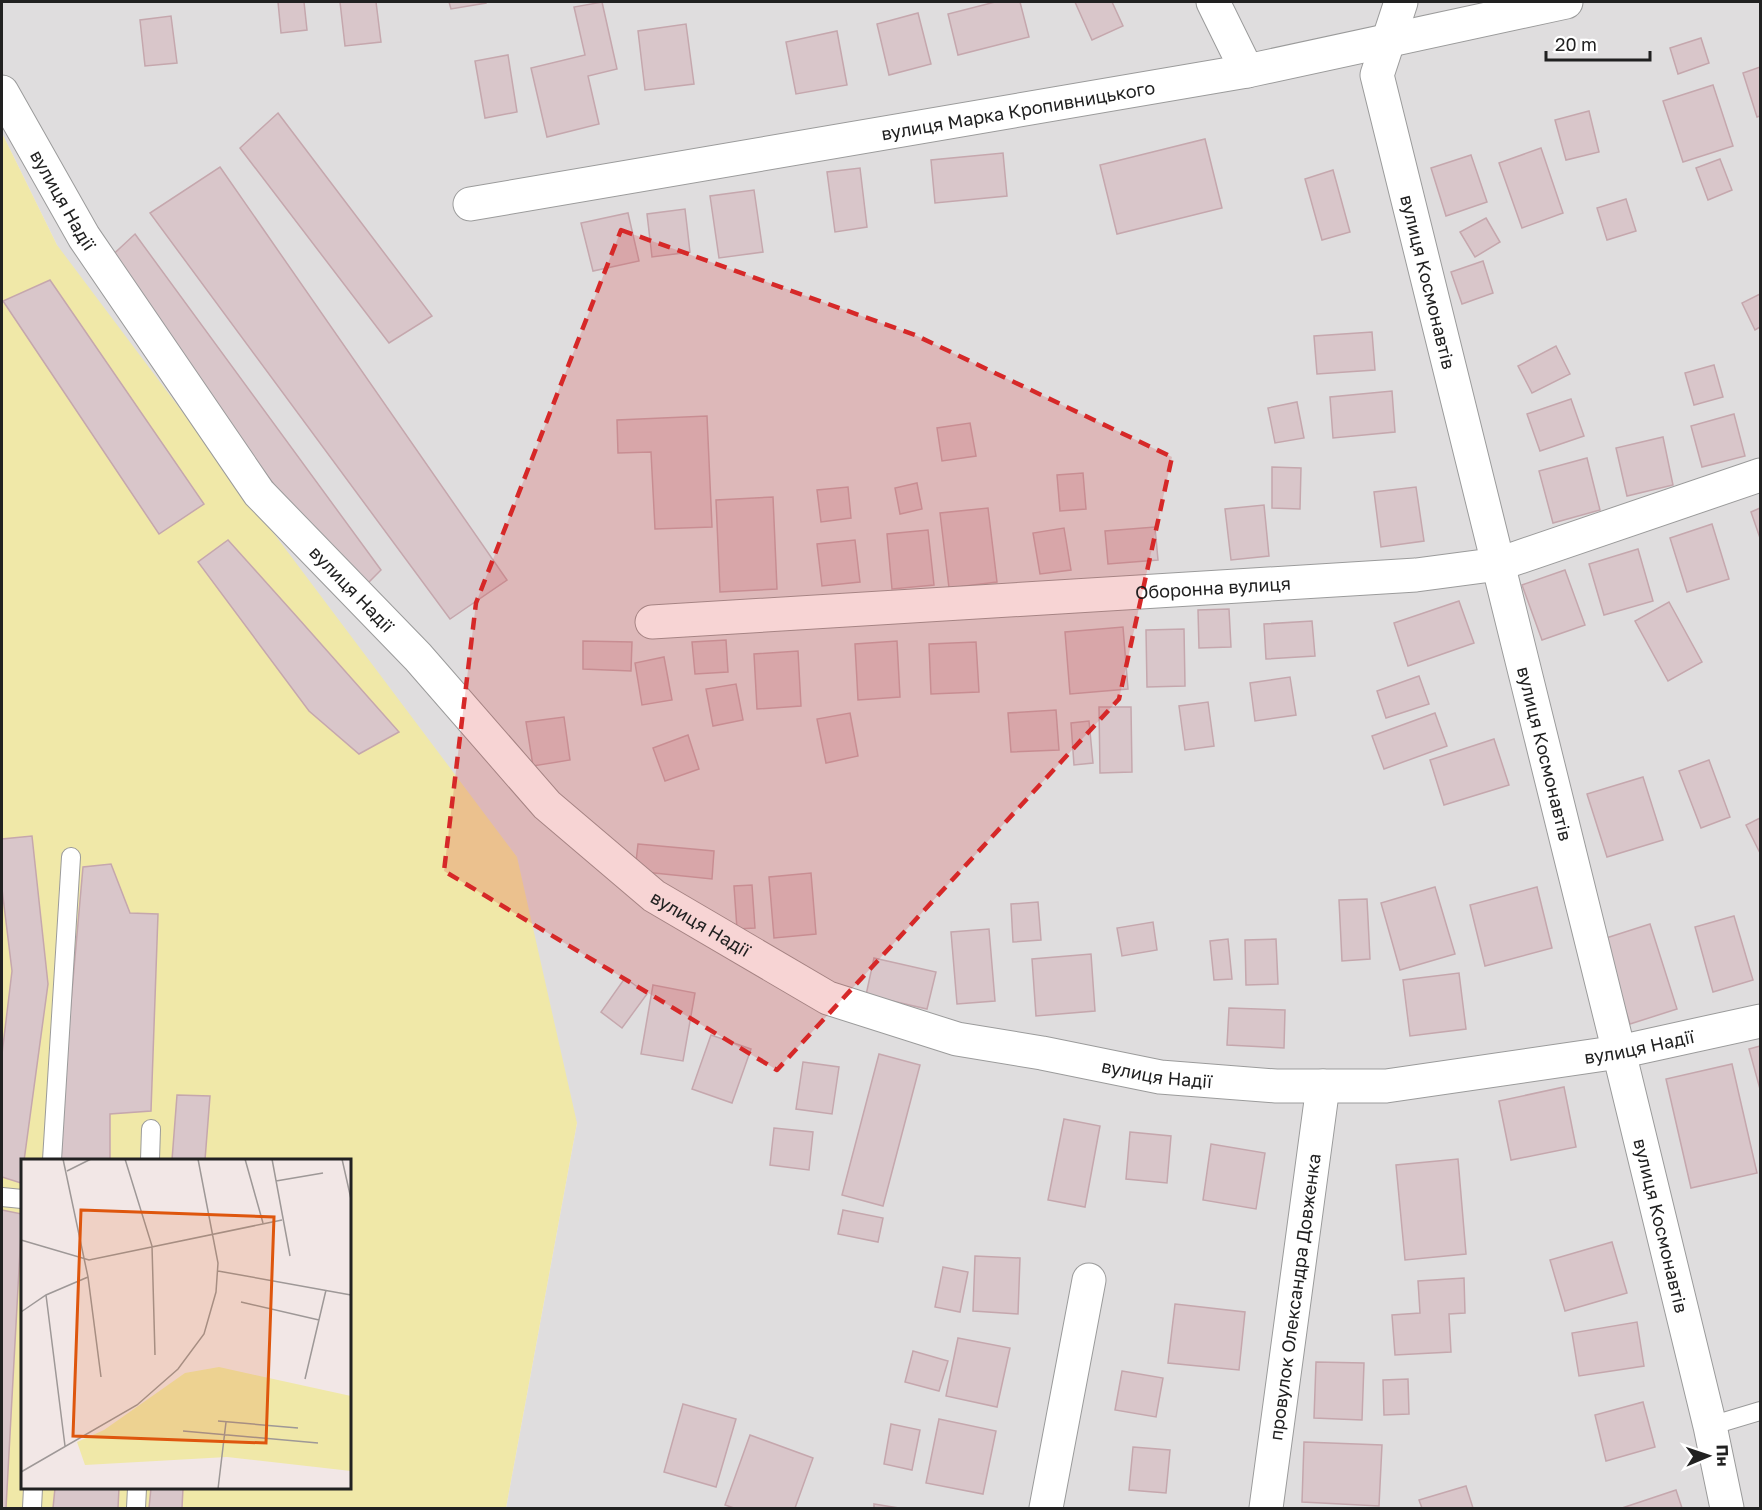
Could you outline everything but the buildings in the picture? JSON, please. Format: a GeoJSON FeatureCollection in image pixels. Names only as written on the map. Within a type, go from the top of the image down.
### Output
{"type":"FeatureCollection","features":[{"type":"Feature","properties":{"kind":"street"},"geometry":{"type":"LineString","coordinates":[[1213,2],[1247,71]]}},
{"type":"Feature","properties":{"kind":"street","name":"вулиця Космонавтів"},"geometry":{"type":"LineString","coordinates":[[1401,2],[1377,75],[1500,564],[1710,1426],[1727,1509]]}},
{"type":"Feature","properties":{"kind":"street","name":"вулиця Марка Кропивницького"},"geometry":{"type":"LineString","coordinates":[[470,204],[1247,71],[1566,2]]}},
{"type":"Feature","properties":{"kind":"street","name":"вулиця Надії"},"geometry":{"type":"LineString","coordinates":[[2,92],[84,237],[259,493],[418,657],[547,805],[654,896],[828,998],[957,1039],[1042,1053],[1160,1077],[1276,1086],[1386,1086],[1619,1053],[1761,1021]]}},
{"type":"Feature","properties":{"kind":"street","name":"Оборонна вулиця"},"geometry":{"type":"LineString","coordinates":[[652,622],[1416,575],[1500,564],[1761,475]]}},
{"type":"Feature","properties":{"kind":"street","name":"провулок Олександра Довженка"},"geometry":{"type":"LineString","coordinates":[[1266,1509],[1323,1086]]}},
{"type":"Feature","properties":{"kind":"street"},"geometry":{"type":"LineString","coordinates":[[1046,1509],[1089,1280]]}},
{"type":"Feature","properties":{"kind":"lane"},"geometry":{"type":"LineString","coordinates":[[52,1159],[71,857]]}},
{"type":"Feature","properties":{"kind":"lane"},"geometry":{"type":"LineString","coordinates":[[150,1159],[151,1129]]}},
{"type":"Feature","properties":{"kind":"lane"},"geometry":{"type":"LineString","coordinates":[[2,1197],[21,1199]]}},
{"type":"Feature","properties":{"kind":"lane"},"geometry":{"type":"LineString","coordinates":[[1710,1426],[1761,1411]]}},
{"type":"Feature","properties":{"kind":"lane"},"geometry":{"type":"LineString","coordinates":[[32,1509],[33,1489]]}},
{"type":"Feature","properties":{"kind":"lane"},"geometry":{"type":"LineString","coordinates":[[136,1509],[137,1489]]}},
{"type":"Feature","properties":{"kind":"highlighted area"},"geometry":{"type":"Polygon","coordinates":[[[621,230],[915,335],[1172,457],[1119,699],[777,1070],[444,871],[476,603],[621,230]]]}},
{"type":"Feature","properties":{"kind":"shaded area"},"geometry":{"type":"Polygon","coordinates":[[[2,2],[1760,2],[1760,1508],[506,1508],[577,1123],[57,245],[2,133],[2,2]]]}},
{"type":"Feature","properties":{"kind":"shaded area"},"geometry":{"type":"Polygon","coordinates":[[[2,133],[57,245],[517,857],[577,1123],[506,1508],[2,1508],[2,133]]]}}]}
